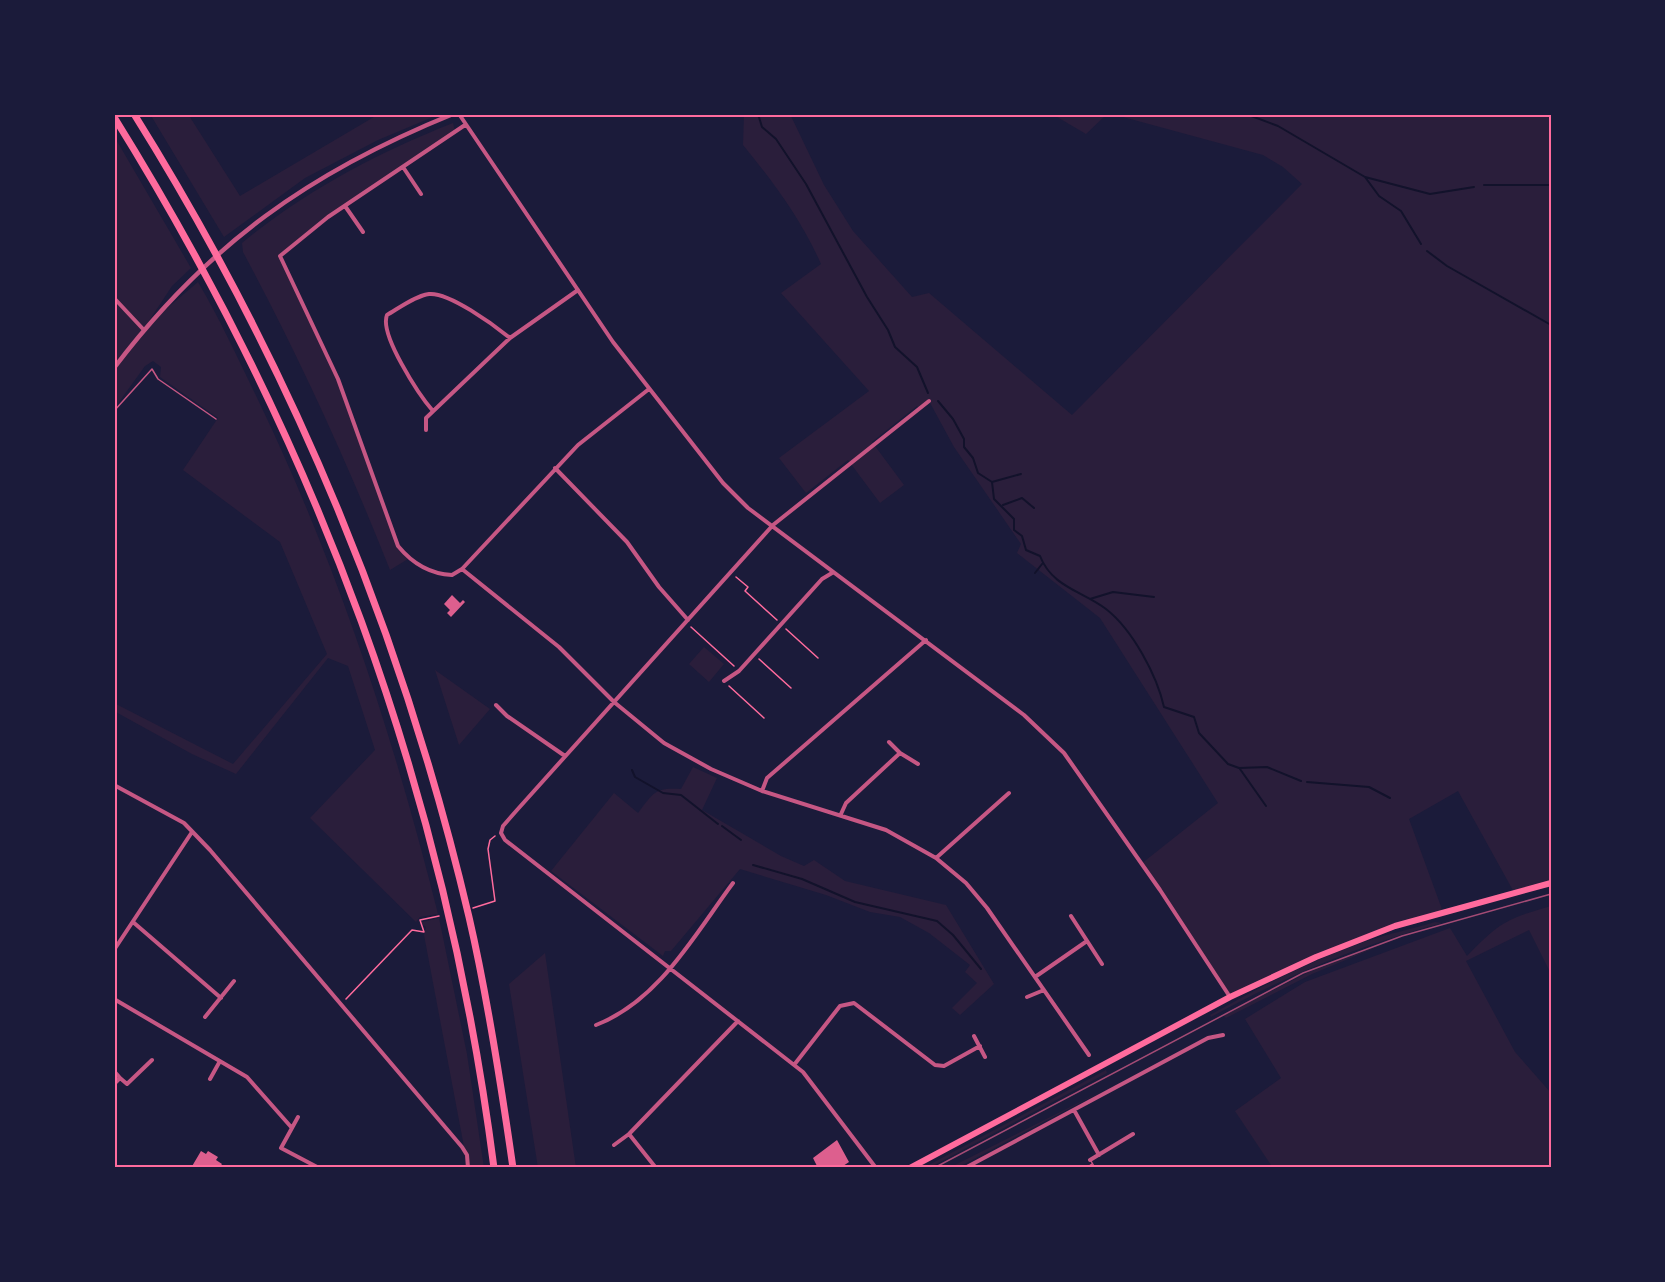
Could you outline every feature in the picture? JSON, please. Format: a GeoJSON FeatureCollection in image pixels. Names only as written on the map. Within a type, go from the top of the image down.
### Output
{"type":"FeatureCollection","features":[{"type":"Feature","properties":{"kind":"highway"},"geometry":{"type":"LineString","coordinates":[[134,114],[203,230],[254,325],[305,430],[370,589],[425,752],[469,918],[488,1011],[513,1168]]}},
{"type":"Feature","properties":{"kind":"highway"},"geometry":{"type":"LineString","coordinates":[[114,117],[197,256],[250,358],[298,460],[356,602],[407,754],[448,905],[479,1064],[494,1168]]}},
{"type":"Feature","properties":{"kind":"main road"},"geometry":{"type":"LineString","coordinates":[[910,1168],[1230,997],[1316,957],[1395,926],[1551,884]]}},
{"type":"Feature","properties":{"kind":"street"},"geometry":{"type":"LineString","coordinates":[[114,368],[143,329],[183,286],[238,236],[285,200],[345,163],[399,136],[453,114]]}},
{"type":"Feature","properties":{"kind":"street"},"geometry":{"type":"LineString","coordinates":[[459,114],[578,290],[650,389],[729,490],[748,508],[773,525],[832,573],[926,640],[1024,715],[1064,753],[1160,890],[1230,997]]}},
{"type":"Feature","properties":{"kind":"street"},"geometry":{"type":"LineString","coordinates":[[465,125],[345,206],[280,256],[338,379],[398,546],[408,559],[429,570],[452,575],[462,569],[555,468],[587,438],[650,389]]}},
{"type":"Feature","properties":{"kind":"street"},"geometry":{"type":"LineString","coordinates":[[403,167],[421,194]]}},
{"type":"Feature","properties":{"kind":"street"},"geometry":{"type":"LineString","coordinates":[[345,206],[363,232]]}},
{"type":"Feature","properties":{"kind":"street"},"geometry":{"type":"LineString","coordinates":[[426,430],[426,418],[510,338],[578,290]]}},
{"type":"Feature","properties":{"kind":"street"},"geometry":{"type":"LineString","coordinates":[[433,411],[421,397],[400,360],[386,327],[387,315],[428,294],[441,296],[491,323],[510,338]]}},
{"type":"Feature","properties":{"kind":"street"},"geometry":{"type":"LineString","coordinates":[[114,298],[143,329]]}},
{"type":"Feature","properties":{"kind":"street"},"geometry":{"type":"LineString","coordinates":[[876,1168],[813,1082],[795,1065],[539,867],[505,840],[501,833],[503,826],[773,525],[929,401]]}},
{"type":"Feature","properties":{"kind":"street"},"geometry":{"type":"LineString","coordinates":[[555,468],[627,542],[687,621]]}},
{"type":"Feature","properties":{"kind":"street"},"geometry":{"type":"LineString","coordinates":[[462,569],[560,647],[614,702],[664,743],[711,769],[762,791],[886,830],[936,858],[980,898],[1089,1054]]}},
{"type":"Feature","properties":{"kind":"street"},"geometry":{"type":"LineString","coordinates":[[724,681],[739,671],[779,623],[822,579],[832,573]]}},
{"type":"Feature","properties":{"kind":"street"},"geometry":{"type":"LineString","coordinates":[[762,791],[767,778],[926,640]]}},
{"type":"Feature","properties":{"kind":"street"},"geometry":{"type":"LineString","coordinates":[[496,705],[507,716],[565,756]]}},
{"type":"Feature","properties":{"kind":"street"},"geometry":{"type":"LineString","coordinates":[[889,742],[900,753],[918,764]]}},
{"type":"Feature","properties":{"kind":"street"},"geometry":{"type":"LineString","coordinates":[[841,814],[846,803],[900,753]]}},
{"type":"Feature","properties":{"kind":"street"},"geometry":{"type":"LineString","coordinates":[[114,785],[184,823],[462,1147],[467,1155],[468,1168]]}},
{"type":"Feature","properties":{"kind":"street"},"geometry":{"type":"LineString","coordinates":[[936,858],[1009,793]]}},
{"type":"Feature","properties":{"kind":"street"},"geometry":{"type":"LineString","coordinates":[[114,950],[192,832]]}},
{"type":"Feature","properties":{"kind":"street"},"geometry":{"type":"LineString","coordinates":[[596,1025],[615,1018],[639,1000],[670,968],[733,883]]}},
{"type":"Feature","properties":{"kind":"street"},"geometry":{"type":"LineString","coordinates":[[1071,916],[1102,964]]}},
{"type":"Feature","properties":{"kind":"street"},"geometry":{"type":"LineString","coordinates":[[133,922],[221,998]]}},
{"type":"Feature","properties":{"kind":"street"},"geometry":{"type":"LineString","coordinates":[[1035,977],[1087,942]]}},
{"type":"Feature","properties":{"kind":"street"},"geometry":{"type":"LineString","coordinates":[[205,1017],[234,981]]}},
{"type":"Feature","properties":{"kind":"street"},"geometry":{"type":"LineString","coordinates":[[1027,997],[1044,990]]}},
{"type":"Feature","properties":{"kind":"street"},"geometry":{"type":"LineString","coordinates":[[114,999],[247,1077],[292,1128]]}},
{"type":"Feature","properties":{"kind":"street"},"geometry":{"type":"LineString","coordinates":[[795,1065],[840,1006],[848,1002],[854,1003],[935,1065],[944,1066],[980,1046]]}},
{"type":"Feature","properties":{"kind":"street"},"geometry":{"type":"LineString","coordinates":[[614,1145],[629,1134],[738,1022]]}},
{"type":"Feature","properties":{"kind":"street"},"geometry":{"type":"LineString","coordinates":[[965,1168],[1208,1038],[1223,1035]]}},
{"type":"Feature","properties":{"kind":"street"},"geometry":{"type":"LineString","coordinates":[[974,1036],[985,1057]]}},
{"type":"Feature","properties":{"kind":"street"},"geometry":{"type":"LineString","coordinates":[[114,1071],[127,1084],[152,1060]]}},
{"type":"Feature","properties":{"kind":"street"},"geometry":{"type":"LineString","coordinates":[[210,1079],[220,1061]]}},
{"type":"Feature","properties":{"kind":"street"},"geometry":{"type":"LineString","coordinates":[[114,1084],[120,1078]]}},
{"type":"Feature","properties":{"kind":"street"},"geometry":{"type":"LineString","coordinates":[[1074,1110],[1099,1155]]}},
{"type":"Feature","properties":{"kind":"street"},"geometry":{"type":"LineString","coordinates":[[298,1117],[281,1148],[319,1168]]}},
{"type":"Feature","properties":{"kind":"street"},"geometry":{"type":"LineString","coordinates":[[629,1134],[656,1168]]}},
{"type":"Feature","properties":{"kind":"street"},"geometry":{"type":"LineString","coordinates":[[1092,1162],[1099,1155],[1133,1134]]}},
{"type":"Feature","properties":{"kind":"lane"},"geometry":{"type":"LineString","coordinates":[[114,411],[152,369],[158,379],[216,419]]}},
{"type":"Feature","properties":{"kind":"lane"},"geometry":{"type":"LineString","coordinates":[[1086,1168],[1092,1162],[1095,1168]]}},
{"type":"Feature","properties":{"kind":"path"},"geometry":{"type":"LineString","coordinates":[[731,572],[748,587],[745,591],[818,658]]}},
{"type":"Feature","properties":{"kind":"path"},"geometry":{"type":"LineString","coordinates":[[687,621],[739,671]]}},
{"type":"Feature","properties":{"kind":"path"},"geometry":{"type":"LineString","coordinates":[[754,654],[791,688]]}},
{"type":"Feature","properties":{"kind":"path"},"geometry":{"type":"LineString","coordinates":[[724,681],[764,718]]}},
{"type":"Feature","properties":{"kind":"path"},"geometry":{"type":"LineString","coordinates":[[470,908],[495,901],[489,843],[501,833]]}},
{"type":"Feature","properties":{"kind":"path"},"geometry":{"type":"LineString","coordinates":[[341,1004],[412,930],[424,932],[420,920],[448,914]]}},
{"type":"Feature","properties":{"kind":"shaded area"},"geometry":{"type":"Polygon","coordinates":[[[150,114],[188,114],[240,196],[379,114],[440,114],[378,140],[305,178],[224,237],[150,114]]]}},
{"type":"Feature","properties":{"kind":"shaded area"},"geometry":{"type":"Polygon","coordinates":[[[744,114],[790,114],[824,185],[853,231],[912,297],[929,293],[1072,415],[1302,184],[1283,167],[1263,155],[1112,114],[1551,114],[1551,883],[1515,894],[1458,791],[1409,819],[1443,912],[1395,926],[1230,997],[1141,864],[1218,803],[1100,618],[1017,553],[1021,544],[954,447],[929,401],[919,408],[917,406],[872,442],[904,485],[880,503],[848,460],[806,493],[779,458],[869,391],[781,293],[821,264],[786,202],[743,145],[744,114]]]}},
{"type":"Feature","properties":{"kind":"shaded area"},"geometry":{"type":"Polygon","coordinates":[[[1052,114],[1107,114],[1086,134],[1052,114]]]}},
{"type":"Feature","properties":{"kind":"shaded area"},"geometry":{"type":"Polygon","coordinates":[[[453,123],[455,132],[328,217],[280,256],[338,379],[398,546],[408,559],[390,570],[339,449],[243,252],[242,243],[316,190],[369,160],[453,123]]]}},
{"type":"Feature","properties":{"kind":"shaded area"},"geometry":{"type":"Polygon","coordinates":[[[114,136],[191,268],[172,286],[145,327],[198,282],[230,342],[288,465],[339,591],[362,654],[403,783],[438,914],[420,917],[416,922],[310,818],[375,750],[348,666],[328,658],[236,774],[192,754],[114,711],[114,703],[233,764],[327,654],[280,542],[183,470],[218,418],[160,377],[161,367],[153,361],[145,366],[114,409],[114,136]]]}},
{"type":"Feature","properties":{"kind":"shaded area"},"geometry":{"type":"Polygon","coordinates":[[[704,647],[724,664],[709,682],[689,664],[704,647]]]}},
{"type":"Feature","properties":{"kind":"shaded area"},"geometry":{"type":"Polygon","coordinates":[[[435,670],[490,709],[459,745],[435,670]]]}},
{"type":"Feature","properties":{"kind":"shaded area"},"geometry":{"type":"Polygon","coordinates":[[[693,767],[717,778],[702,810],[781,856],[804,866],[814,860],[845,881],[946,905],[994,984],[960,1015],[952,1008],[977,983],[965,972],[970,965],[929,933],[900,917],[870,912],[826,895],[740,869],[671,951],[665,951],[663,956],[551,871],[614,793],[638,813],[660,790],[681,789],[693,767]]]}},
{"type":"Feature","properties":{"kind":"shaded area"},"geometry":{"type":"Polygon","coordinates":[[[1551,906],[1551,974],[1529,930],[1466,961],[1515,1052],[1551,1093],[1551,1168],[1273,1168],[1235,1111],[1281,1078],[1245,1019],[1305,982],[1450,928],[1467,956],[1504,923],[1551,906]]]}},
{"type":"Feature","properties":{"kind":"shaded area"},"geometry":{"type":"Polygon","coordinates":[[[439,918],[467,1054],[484,1168],[468,1168],[424,935],[426,927],[422,924],[422,922],[439,918]]]}},
{"type":"Feature","properties":{"kind":"shaded area"},"geometry":{"type":"Polygon","coordinates":[[[1435,922],[1442,923],[1381,941],[1324,963],[1211,1017],[1210,1015],[1324,957],[1373,939],[1435,922]]]}},
{"type":"Feature","properties":{"kind":"shaded area"},"geometry":{"type":"Polygon","coordinates":[[[1384,944],[1312,974],[1226,1018],[1223,1015],[1311,971],[1384,944]]]}},
{"type":"Feature","properties":{"kind":"shaded area"},"geometry":{"type":"Polygon","coordinates":[[[545,953],[576,1168],[538,1168],[509,984],[545,953]]]}},
{"type":"Feature","properties":{"kind":"shaded area"},"geometry":{"type":"Polygon","coordinates":[[[1106,1070],[1107,1073],[929,1168],[923,1168],[1106,1070]]]}},
{"type":"Feature","properties":{"kind":"shaded area"},"geometry":{"type":"Polygon","coordinates":[[[1108,1088],[957,1168],[949,1168],[1108,1088]]]}},
{"type":"Feature","properties":{"kind":"building"},"geometry":{"type":"Polygon","coordinates":[[[452,595],[460,603],[463,600],[465,602],[451,617],[447,613],[450,610],[444,604],[452,595]]]}},
{"type":"Feature","properties":{"kind":"building"},"geometry":{"type":"Polygon","coordinates":[[[837,1140],[849,1162],[840,1168],[818,1168],[813,1158],[837,1140]]]}},
{"type":"Feature","properties":{"kind":"building"},"geometry":{"type":"Polygon","coordinates":[[[201,1151],[206,1154],[208,1151],[218,1157],[216,1160],[222,1164],[219,1168],[191,1168],[201,1151]]]}},
{"type":"Feature","properties":{"kind":"waterway"},"geometry":{"type":"LineString","coordinates":[[758,114],[762,127],[776,139],[806,184],[867,297],[888,330],[895,347],[917,367],[928,393]]}},
{"type":"Feature","properties":{"kind":"waterway"},"geometry":{"type":"LineString","coordinates":[[1246,114],[1278,126],[1365,177],[1379,196],[1401,211],[1421,244]]}},
{"type":"Feature","properties":{"kind":"waterway"},"geometry":{"type":"LineString","coordinates":[[1365,177],[1430,194],[1474,187]]}},
{"type":"Feature","properties":{"kind":"waterway"},"geometry":{"type":"LineString","coordinates":[[1484,185],[1551,185]]}},
{"type":"Feature","properties":{"kind":"waterway"},"geometry":{"type":"LineString","coordinates":[[1427,251],[1447,266],[1551,325]]}},
{"type":"Feature","properties":{"kind":"waterway"},"geometry":{"type":"LineString","coordinates":[[938,401],[953,419],[978,473],[992,482],[994,499],[1014,519],[1014,530],[1022,536],[1026,550],[1040,556],[1045,566],[1060,582],[1097,603],[1116,618],[1134,641],[1150,668],[1164,707],[1194,717],[1199,733],[1228,764],[1239,768],[1267,767],[1301,781]]}},
{"type":"Feature","properties":{"kind":"waterway"},"geometry":{"type":"LineString","coordinates":[[992,482],[1021,474]]}},
{"type":"Feature","properties":{"kind":"waterway"},"geometry":{"type":"LineString","coordinates":[[1003,505],[1022,498],[1034,508]]}},
{"type":"Feature","properties":{"kind":"waterway"},"geometry":{"type":"LineString","coordinates":[[1035,573],[1042,564]]}},
{"type":"Feature","properties":{"kind":"waterway"},"geometry":{"type":"LineString","coordinates":[[1090,599],[1113,592],[1154,597]]}},
{"type":"Feature","properties":{"kind":"waterway"},"geometry":{"type":"LineString","coordinates":[[1240,769],[1266,806]]}},
{"type":"Feature","properties":{"kind":"waterway"},"geometry":{"type":"LineString","coordinates":[[632,770],[635,777],[663,793],[681,795],[718,824]]}},
{"type":"Feature","properties":{"kind":"waterway"},"geometry":{"type":"LineString","coordinates":[[1307,782],[1369,787],[1390,798]]}},
{"type":"Feature","properties":{"kind":"waterway"},"geometry":{"type":"LineString","coordinates":[[722,826],[741,840]]}},
{"type":"Feature","properties":{"kind":"waterway"},"geometry":{"type":"LineString","coordinates":[[753,865],[802,879],[855,902],[937,921],[953,935],[981,969]]}},
{"type":"Feature","properties":{"kind":"tram line"},"geometry":{"type":"LineString","coordinates":[[934,1168],[1303,973],[1402,936],[1551,894]]}}]}
